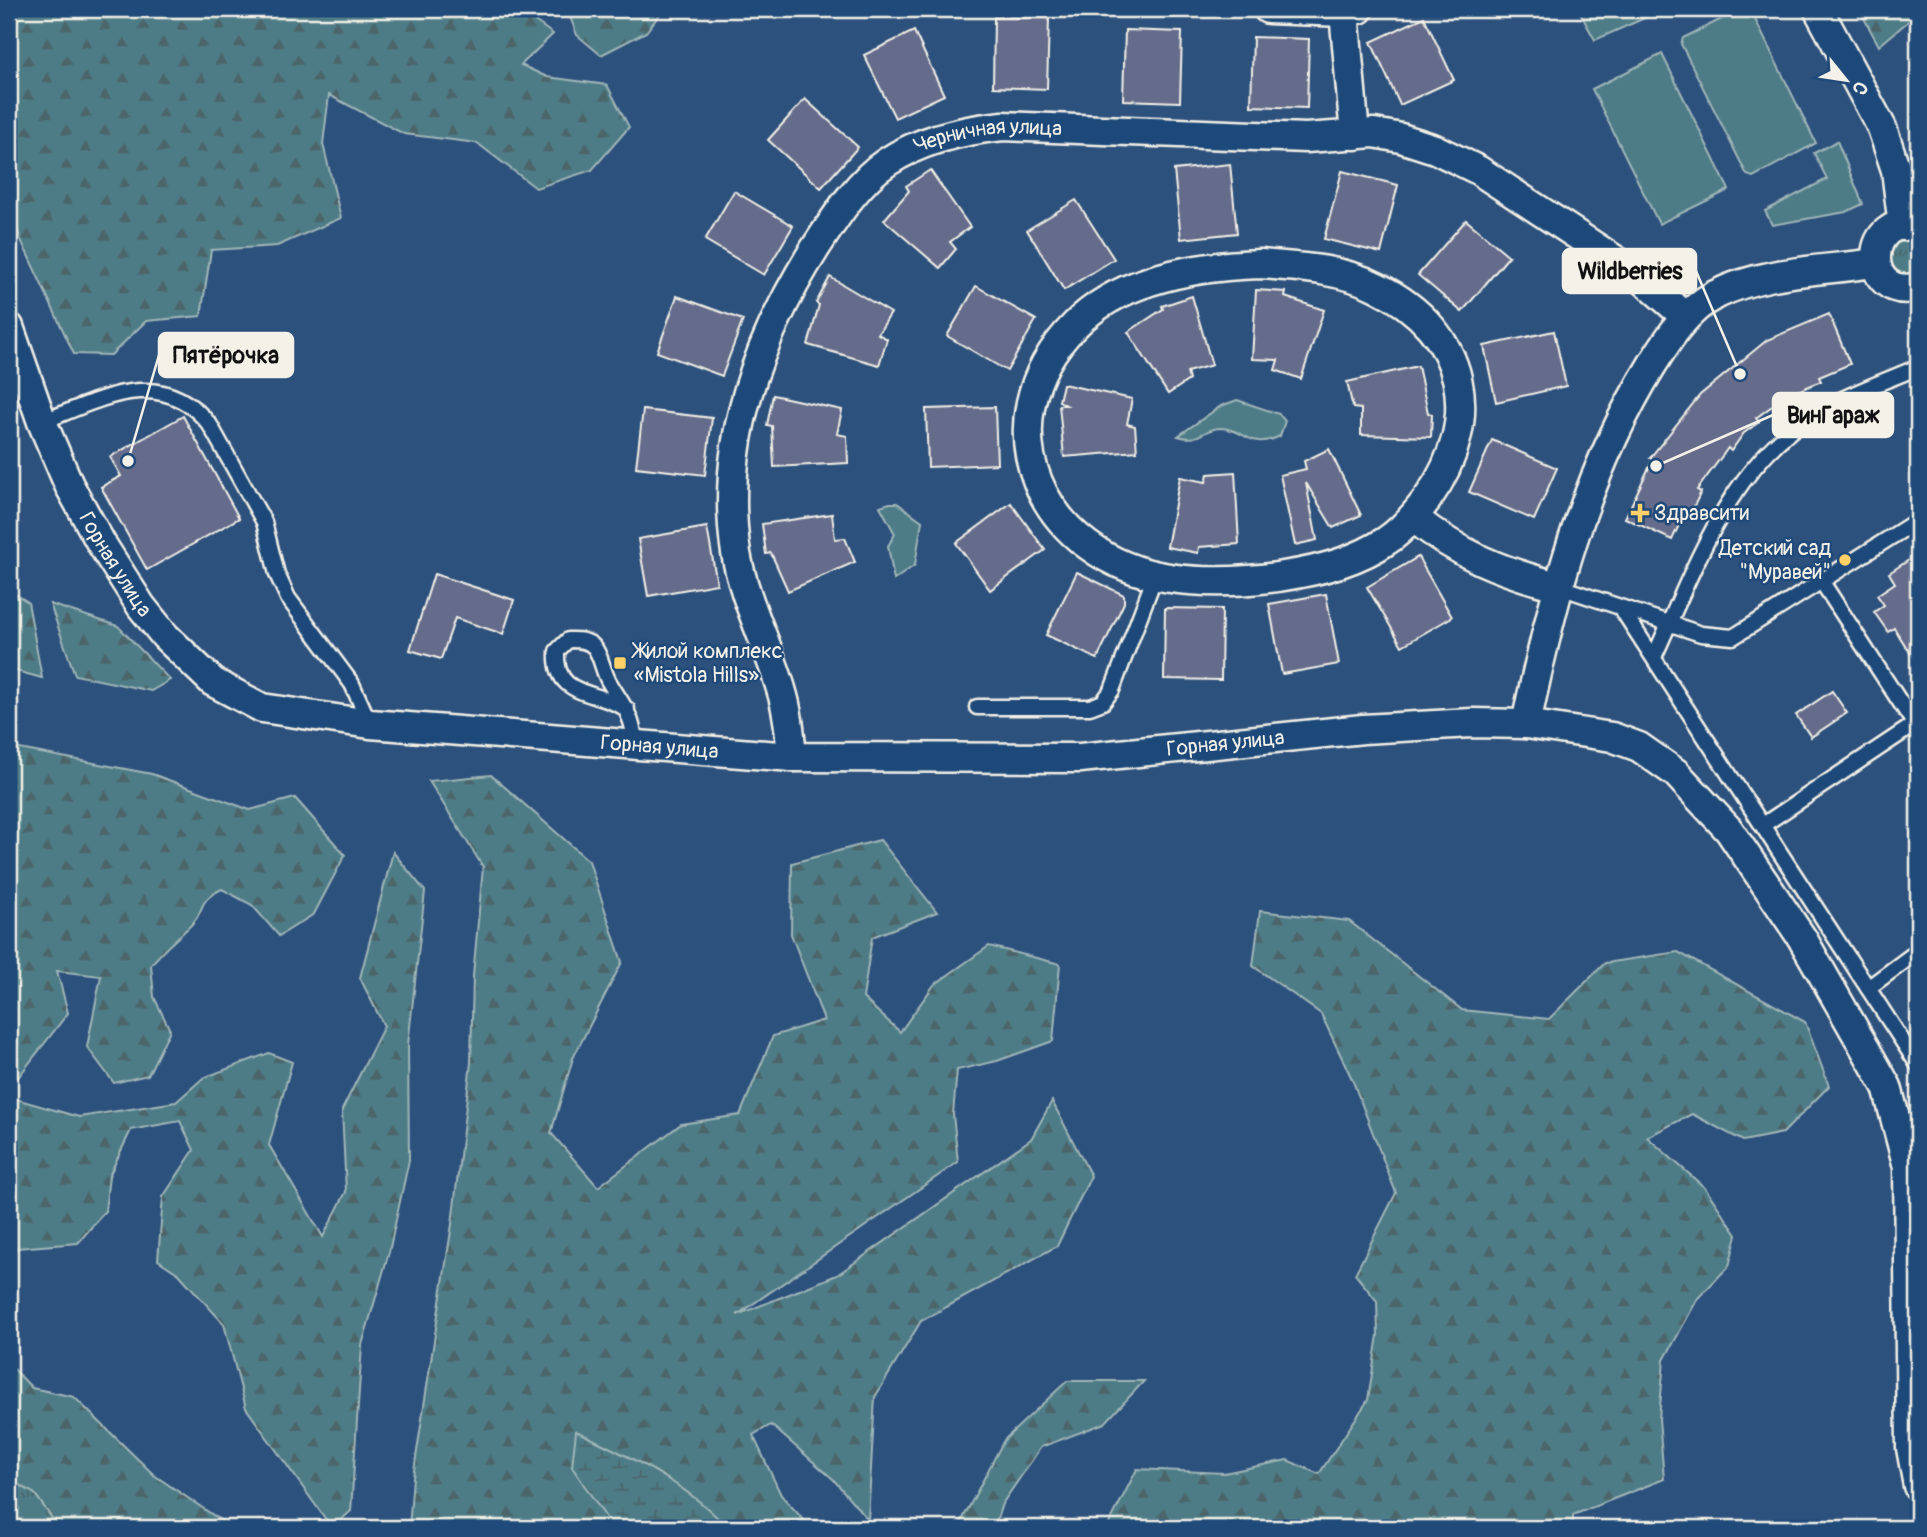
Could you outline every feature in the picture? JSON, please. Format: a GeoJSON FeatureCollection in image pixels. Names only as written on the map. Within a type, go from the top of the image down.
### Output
{"type":"FeatureCollection","features":[{"type":"Feature","properties":{"kind":"street"},"geometry":{"type":"LineString","coordinates":[[1268,9],[1352,10],[1355,135]]}},
{"type":"Feature","properties":{"kind":"street"},"geometry":{"type":"LineString","coordinates":[[1818,9],[1882,128],[1911,227],[1884,234],[1875,253],[1878,272],[1891,285],[1901,289],[1918,287]]}},
{"type":"Feature","properties":{"kind":"street","name":"Черничная улица"},"geometry":{"type":"LineString","coordinates":[[792,757],[781,688],[737,554],[732,504],[735,449],[753,370],[778,313],[833,221],[886,163],[928,142],[964,130],[990,127],[1306,138],[1374,134],[1401,138],[1435,149],[1478,170],[1638,275],[1686,317]]}},
{"type":"Feature","properties":{"kind":"street"},"geometry":{"type":"LineString","coordinates":[[1526,724],[1557,586],[1595,478],[1635,392],[1667,341],[1686,317],[1713,296],[1745,282],[1783,274],[1875,263]]}},
{"type":"Feature","properties":{"kind":"street"},"geometry":{"type":"LineString","coordinates":[[1260,264],[1338,274],[1377,286],[1409,307],[1434,332],[1462,391],[1461,426],[1450,462],[1414,518],[1386,542],[1319,568],[1220,581],[1155,576],[1121,564],[1096,550],[1054,513],[1039,489],[1028,460],[1026,431],[1029,403],[1038,378],[1075,324],[1102,304],[1136,287],[1221,266],[1260,264]]}},
{"type":"Feature","properties":{"kind":"street","name":"Горная улица"},"geometry":{"type":"LineString","coordinates":[[9,327],[42,422],[69,485],[101,543],[141,606],[165,636],[213,682],[262,708],[370,724],[635,747],[792,757],[1080,758],[1397,727],[1526,724],[1612,737],[1639,747],[1676,773],[1729,830],[1802,938],[1888,1087],[1908,1167],[1911,1448],[1918,1486]]}},
{"type":"Feature","properties":{"kind":"street"},"geometry":{"type":"LineString","coordinates":[[1414,518],[1456,549],[1482,563],[1557,586]]}},
{"type":"Feature","properties":{"kind":"lane"},"geometry":{"type":"LineString","coordinates":[[1654,657],[1720,513],[1763,455],[1821,410],[1918,367]]}},
{"type":"Feature","properties":{"kind":"lane"},"geometry":{"type":"LineString","coordinates":[[42,422],[105,397],[151,390],[172,393],[199,411],[210,425],[264,522],[277,574],[288,598],[352,684],[370,724]]}},
{"type":"Feature","properties":{"kind":"lane"},"geometry":{"type":"LineString","coordinates":[[1557,586],[1701,634],[1733,637],[1918,520]]}},
{"type":"Feature","properties":{"kind":"lane"},"geometry":{"type":"LineString","coordinates":[[977,707],[1090,707],[1103,702],[1112,690],[1155,576]]}},
{"type":"Feature","properties":{"kind":"lane"},"geometry":{"type":"LineString","coordinates":[[1763,825],[1917,723],[1822,582]]}},
{"type":"Feature","properties":{"kind":"lane"},"geometry":{"type":"LineString","coordinates":[[1621,608],[1918,1065]]}},
{"type":"Feature","properties":{"kind":"lane"},"geometry":{"type":"LineString","coordinates":[[627,709],[613,701],[573,689],[561,679],[556,665],[557,651],[568,640],[581,640],[594,647],[610,683],[627,709],[633,723],[635,747]]}},
{"type":"Feature","properties":{"kind":"lane"},"geometry":{"type":"LineString","coordinates":[[1868,988],[1918,951]]}},
{"type":"Feature","properties":{"kind":"green space"},"geometry":{"type":"Polygon","coordinates":[[[9,9],[518,9],[553,34],[521,65],[547,77],[607,85],[629,127],[592,170],[536,188],[477,143],[404,134],[329,95],[323,144],[341,218],[277,246],[211,250],[201,316],[146,321],[111,355],[74,354],[20,238],[9,202],[9,9]]]}},
{"type":"Feature","properties":{"kind":"green space"},"geometry":{"type":"Polygon","coordinates":[[[567,9],[664,9],[646,32],[601,55],[577,35],[567,9]]]}},
{"type":"Feature","properties":{"kind":"green space"},"geometry":{"type":"Polygon","coordinates":[[[1578,9],[1643,9],[1647,17],[1595,40],[1578,9]]]}},
{"type":"Feature","properties":{"kind":"green space"},"geometry":{"type":"Polygon","coordinates":[[[1742,9],[1750,9],[1816,143],[1753,177],[1747,175],[1681,44],[1683,38],[1742,9]]]}},
{"type":"Feature","properties":{"kind":"green space"},"geometry":{"type":"Polygon","coordinates":[[[1859,9],[1918,9],[1918,13],[1879,46],[1859,9]]]}},
{"type":"Feature","properties":{"kind":"green space"},"geometry":{"type":"Polygon","coordinates":[[[1662,54],[1729,190],[1659,224],[1592,89],[1662,54]]]}},
{"type":"Feature","properties":{"kind":"green space"},"geometry":{"type":"Polygon","coordinates":[[[1837,141],[1863,204],[1846,212],[1772,225],[1765,211],[1827,179],[1814,153],[1837,141]]]}},
{"type":"Feature","properties":{"kind":"green space"},"geometry":{"type":"Polygon","coordinates":[[[1911,239],[1918,242],[1918,273],[1907,276],[1895,269],[1889,254],[1896,242],[1911,239]]]}},
{"type":"Feature","properties":{"kind":"green space"},"geometry":{"type":"Polygon","coordinates":[[[1237,400],[1279,414],[1285,421],[1280,436],[1262,441],[1221,428],[1197,437],[1178,436],[1221,406],[1237,400]]]}},
{"type":"Feature","properties":{"kind":"green space"},"geometry":{"type":"Polygon","coordinates":[[[897,503],[922,521],[915,565],[894,580],[888,546],[895,534],[880,506],[897,503]]]}},
{"type":"Feature","properties":{"kind":"green space"},"geometry":{"type":"Polygon","coordinates":[[[9,590],[28,602],[42,678],[9,669],[9,590]]]}},
{"type":"Feature","properties":{"kind":"green space"},"geometry":{"type":"Polygon","coordinates":[[[50,604],[118,626],[170,680],[151,691],[75,675],[50,604]]]}},
{"type":"Feature","properties":{"kind":"green space"},"geometry":{"type":"Polygon","coordinates":[[[9,747],[152,774],[250,810],[295,798],[345,855],[314,914],[279,936],[252,905],[222,889],[208,898],[196,920],[151,965],[154,997],[170,1030],[148,1075],[114,1083],[87,1047],[101,976],[57,971],[68,1013],[9,1089],[9,747]]]}},
{"type":"Feature","properties":{"kind":"green space"},"geometry":{"type":"Polygon","coordinates":[[[491,775],[589,861],[622,962],[573,1058],[551,1133],[598,1187],[681,1124],[740,1115],[773,1036],[824,1020],[791,934],[792,863],[880,840],[937,912],[872,937],[863,998],[900,1032],[934,985],[989,946],[1060,964],[1053,1041],[997,1061],[957,1070],[953,1114],[958,1162],[737,1315],[837,1275],[1031,1139],[1052,1101],[1091,1176],[1057,1246],[921,1321],[875,1397],[868,1520],[833,1479],[771,1425],[753,1435],[781,1495],[811,1528],[409,1528],[413,1477],[452,1224],[471,1062],[473,976],[483,867],[429,781],[491,775]]]}},
{"type":"Feature","properties":{"kind":"green space"},"geometry":{"type":"Polygon","coordinates":[[[393,852],[425,891],[408,1045],[409,1160],[389,1252],[362,1345],[351,1511],[332,1528],[246,1408],[224,1324],[179,1274],[158,1260],[163,1197],[194,1150],[180,1121],[131,1130],[109,1176],[105,1211],[78,1243],[17,1248],[9,1260],[9,1097],[79,1117],[176,1102],[203,1078],[269,1053],[292,1062],[269,1145],[323,1237],[346,1192],[342,1110],[384,1026],[360,978],[393,852]]]}},
{"type":"Feature","properties":{"kind":"green space"},"geometry":{"type":"Polygon","coordinates":[[[1260,911],[1349,921],[1462,1010],[1549,1019],[1605,963],[1678,952],[1805,1022],[1829,1086],[1783,1133],[1743,1141],[1692,1114],[1647,1137],[1705,1188],[1737,1235],[1729,1266],[1698,1298],[1664,1360],[1659,1419],[1664,1479],[1573,1515],[1573,1528],[1107,1528],[1137,1469],[1224,1473],[1287,1460],[1319,1474],[1368,1400],[1378,1335],[1377,1301],[1355,1274],[1396,1193],[1352,1079],[1321,1014],[1253,966],[1260,911]]]}},
{"type":"Feature","properties":{"kind":"green space"},"geometry":{"type":"Polygon","coordinates":[[[9,1364],[32,1388],[74,1397],[154,1475],[232,1528],[59,1528],[35,1494],[9,1479],[9,1364]]]}},
{"type":"Feature","properties":{"kind":"green space"},"geometry":{"type":"Polygon","coordinates":[[[1067,1381],[1144,1381],[1105,1423],[1041,1447],[1002,1504],[994,1528],[958,1528],[1004,1440],[1067,1381]]]}},
{"type":"Feature","properties":{"kind":"green space"},"geometry":{"type":"Polygon","coordinates":[[[576,1431],[657,1472],[695,1498],[727,1528],[613,1528],[572,1467],[576,1431]]]}},
{"type":"Feature","properties":{"kind":"green space"},"geometry":{"type":"Polygon","coordinates":[[[9,1479],[35,1494],[59,1528],[9,1528],[9,1479]]]}},
{"type":"Feature","properties":{"kind":"building"},"geometry":{"type":"Polygon","coordinates":[[[994,17],[1049,18],[1047,89],[993,87],[994,17]]]}},
{"type":"Feature","properties":{"kind":"building"},"geometry":{"type":"Polygon","coordinates":[[[1424,17],[1454,80],[1400,105],[1371,42],[1424,17]]]}},
{"type":"Feature","properties":{"kind":"building"},"geometry":{"type":"Polygon","coordinates":[[[1125,30],[1182,32],[1180,102],[1123,100],[1125,30]]]}},
{"type":"Feature","properties":{"kind":"building"},"geometry":{"type":"Polygon","coordinates":[[[914,31],[944,95],[895,118],[864,55],[914,31]]]}},
{"type":"Feature","properties":{"kind":"building"},"geometry":{"type":"Polygon","coordinates":[[[1253,37],[1309,39],[1307,108],[1251,106],[1253,37]]]}},
{"type":"Feature","properties":{"kind":"building"},"geometry":{"type":"Polygon","coordinates":[[[805,99],[858,147],[821,188],[768,140],[805,99]]]}},
{"type":"Feature","properties":{"kind":"building"},"geometry":{"type":"Polygon","coordinates":[[[1230,164],[1237,233],[1181,239],[1174,170],[1230,164]]]}},
{"type":"Feature","properties":{"kind":"building"},"geometry":{"type":"Polygon","coordinates":[[[930,170],[970,227],[950,242],[956,249],[940,268],[884,220],[909,191],[906,186],[930,170]]]}},
{"type":"Feature","properties":{"kind":"building"},"geometry":{"type":"Polygon","coordinates":[[[1342,171],[1398,185],[1381,253],[1324,239],[1342,171]]]}},
{"type":"Feature","properties":{"kind":"building"},"geometry":{"type":"Polygon","coordinates":[[[734,191],[793,226],[764,275],[705,240],[734,191]]]}},
{"type":"Feature","properties":{"kind":"building"},"geometry":{"type":"Polygon","coordinates":[[[1076,200],[1114,259],[1064,290],[1027,230],[1076,200]]]}},
{"type":"Feature","properties":{"kind":"building"},"geometry":{"type":"Polygon","coordinates":[[[1466,220],[1509,256],[1462,312],[1418,275],[1466,220]]]}},
{"type":"Feature","properties":{"kind":"building"},"geometry":{"type":"Polygon","coordinates":[[[830,277],[891,313],[878,334],[887,339],[879,365],[808,345],[819,305],[816,303],[830,277]]]}},
{"type":"Feature","properties":{"kind":"building"},"geometry":{"type":"Polygon","coordinates":[[[976,286],[1036,320],[1007,371],[947,336],[976,286]]]}},
{"type":"Feature","properties":{"kind":"building"},"geometry":{"type":"Polygon","coordinates":[[[1256,290],[1286,292],[1285,297],[1324,310],[1301,379],[1275,370],[1278,360],[1252,359],[1256,290]]]}},
{"type":"Feature","properties":{"kind":"building"},"geometry":{"type":"Polygon","coordinates":[[[677,296],[743,320],[722,376],[657,352],[677,296]]]}},
{"type":"Feature","properties":{"kind":"building"},"geometry":{"type":"Polygon","coordinates":[[[1192,296],[1212,365],[1187,372],[1189,380],[1168,394],[1128,332],[1163,309],[1162,306],[1192,296]]]}},
{"type":"Feature","properties":{"kind":"building"},"geometry":{"type":"Polygon","coordinates":[[[1829,314],[1850,364],[1819,377],[1821,381],[1784,397],[1756,418],[1759,422],[1744,433],[1731,451],[1728,448],[1697,490],[1701,492],[1691,512],[1686,510],[1672,540],[1625,518],[1653,459],[1650,458],[1700,395],[1767,340],[1829,314]]]}},
{"type":"Feature","properties":{"kind":"building"},"geometry":{"type":"Polygon","coordinates":[[[1554,331],[1566,386],[1496,402],[1484,346],[1554,331]]]}},
{"type":"Feature","properties":{"kind":"building"},"geometry":{"type":"Polygon","coordinates":[[[1418,366],[1428,413],[1432,414],[1431,437],[1361,435],[1361,409],[1353,408],[1347,382],[1418,366]]]}},
{"type":"Feature","properties":{"kind":"building"},"geometry":{"type":"Polygon","coordinates":[[[1063,384],[1132,399],[1127,424],[1135,426],[1137,451],[1064,457],[1059,405],[1066,405],[1059,401],[1063,384]]]}},
{"type":"Feature","properties":{"kind":"building"},"geometry":{"type":"Polygon","coordinates":[[[773,395],[842,410],[837,434],[847,436],[848,463],[774,467],[772,426],[767,425],[773,395]]]}},
{"type":"Feature","properties":{"kind":"building"},"geometry":{"type":"Polygon","coordinates":[[[995,407],[997,464],[928,467],[926,409],[995,407]]]}},
{"type":"Feature","properties":{"kind":"building"},"geometry":{"type":"Polygon","coordinates":[[[643,410],[712,418],[705,475],[636,467],[643,410]]]}},
{"type":"Feature","properties":{"kind":"building"},"geometry":{"type":"Polygon","coordinates":[[[183,416],[239,518],[147,570],[101,487],[121,476],[110,457],[183,416]]]}},
{"type":"Feature","properties":{"kind":"building"},"geometry":{"type":"Polygon","coordinates":[[[1492,440],[1557,468],[1534,520],[1469,492],[1492,440]]]}},
{"type":"Feature","properties":{"kind":"building"},"geometry":{"type":"Polygon","coordinates":[[[1329,449],[1361,515],[1333,528],[1306,483],[1317,540],[1295,545],[1280,475],[1306,469],[1304,461],[1329,449]]]}},
{"type":"Feature","properties":{"kind":"building"},"geometry":{"type":"Polygon","coordinates":[[[1235,472],[1239,544],[1199,547],[1198,553],[1167,547],[1180,477],[1206,482],[1208,474],[1235,472]]]}},
{"type":"Feature","properties":{"kind":"building"},"geometry":{"type":"Polygon","coordinates":[[[1011,503],[1045,550],[990,590],[956,543],[1011,503]]]}},
{"type":"Feature","properties":{"kind":"building"},"geometry":{"type":"Polygon","coordinates":[[[832,514],[835,539],[845,538],[855,562],[788,591],[771,553],[766,554],[762,524],[832,514]]]}},
{"type":"Feature","properties":{"kind":"building"},"geometry":{"type":"Polygon","coordinates":[[[707,527],[717,584],[648,596],[638,539],[707,527]]]}},
{"type":"Feature","properties":{"kind":"building"},"geometry":{"type":"Polygon","coordinates":[[[1918,554],[1918,665],[1894,628],[1888,632],[1874,612],[1884,605],[1877,595],[1895,583],[1889,573],[1918,554]]]}},
{"type":"Feature","properties":{"kind":"building"},"geometry":{"type":"Polygon","coordinates":[[[1418,557],[1452,617],[1402,646],[1367,587],[1418,557]]]}},
{"type":"Feature","properties":{"kind":"building"},"geometry":{"type":"Polygon","coordinates":[[[1077,572],[1124,595],[1124,603],[1097,659],[1046,635],[1077,572]]]}},
{"type":"Feature","properties":{"kind":"building"},"geometry":{"type":"Polygon","coordinates":[[[434,574],[514,600],[503,634],[455,618],[441,659],[410,650],[434,574]]]}},
{"type":"Feature","properties":{"kind":"building"},"geometry":{"type":"Polygon","coordinates":[[[1326,594],[1339,664],[1282,674],[1269,604],[1326,594]]]}},
{"type":"Feature","properties":{"kind":"building"},"geometry":{"type":"Polygon","coordinates":[[[1165,608],[1222,609],[1221,680],[1164,679],[1165,608]]]}},
{"type":"Feature","properties":{"kind":"building"},"geometry":{"type":"Polygon","coordinates":[[[1832,691],[1847,713],[1811,737],[1796,715],[1832,691]]]}},
{"type":"Feature","properties":{"kind":"place","name":"Wildberries"},"geometry":{"type":"Point","coordinates":[1740,374]}},
{"type":"Feature","properties":{"kind":"place","name":"Пятёрочка"},"geometry":{"type":"Point","coordinates":[128,461]}},
{"type":"Feature","properties":{"kind":"place","name":"ВинГараж"},"geometry":{"type":"Point","coordinates":[1656,466]}},
{"type":"Feature","properties":{"kind":"place","name":"Здравсити"},"geometry":{"type":"Point","coordinates":[1640,513]}},
{"type":"Feature","properties":{"kind":"place","name":"Детский сад \"Муравей\""},"geometry":{"type":"Point","coordinates":[1845,560]}},
{"type":"Feature","properties":{"kind":"place","name":"Жилой комплекс «Mistola Hills»"},"geometry":{"type":"Point","coordinates":[620,663]}}]}
